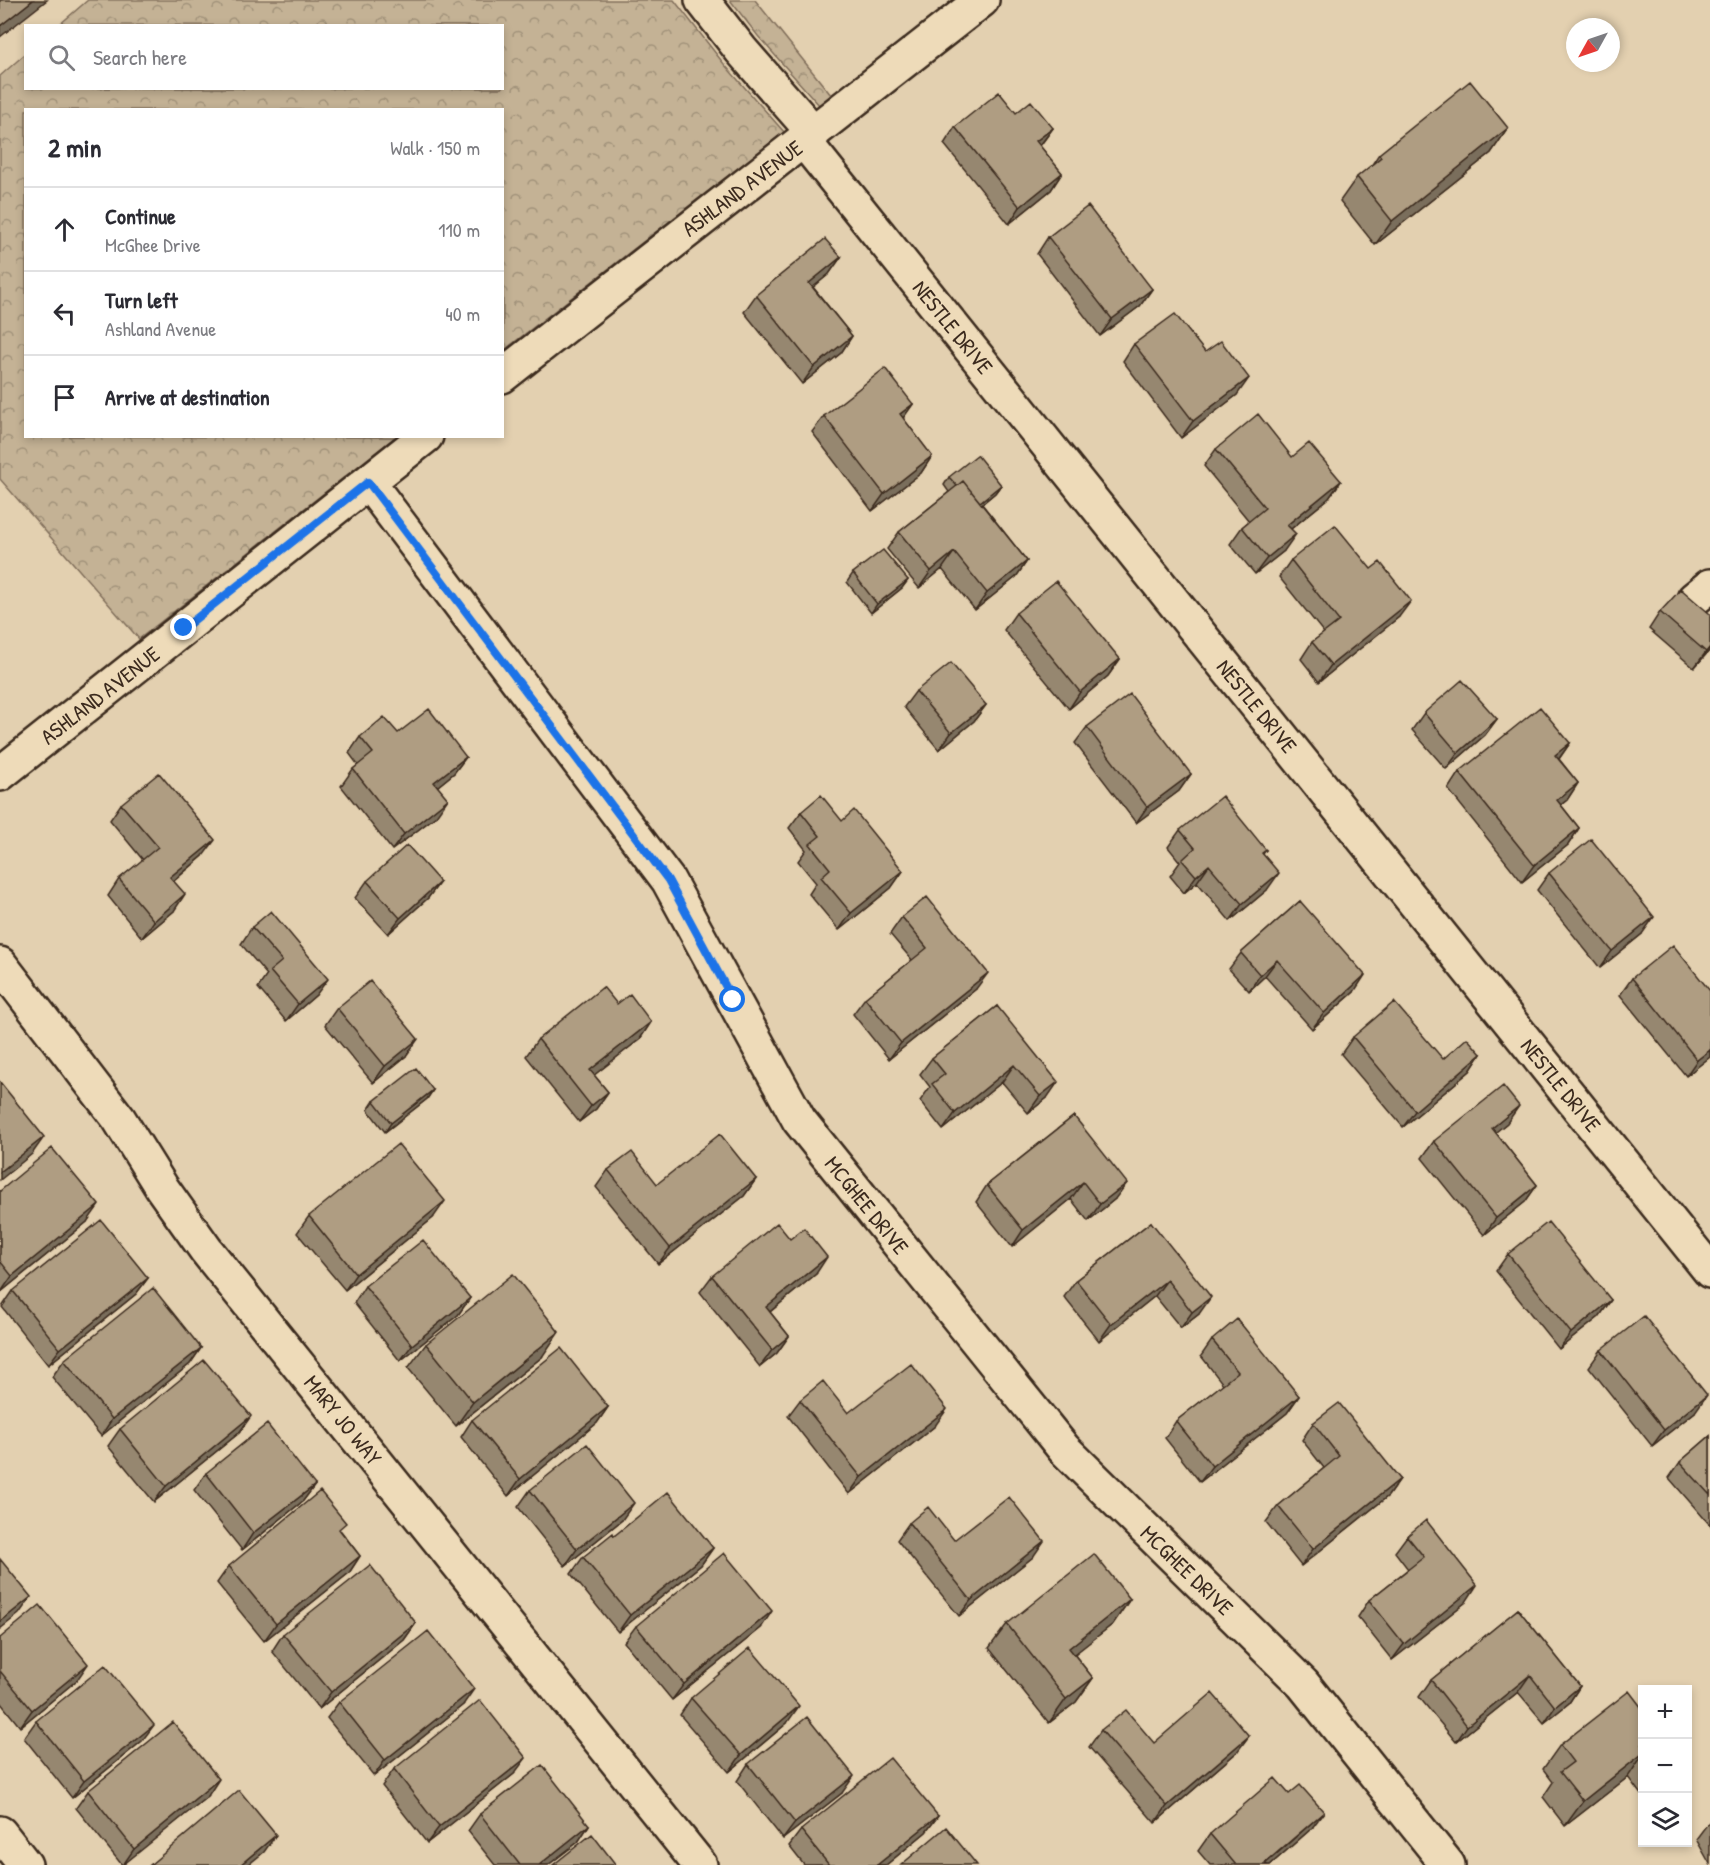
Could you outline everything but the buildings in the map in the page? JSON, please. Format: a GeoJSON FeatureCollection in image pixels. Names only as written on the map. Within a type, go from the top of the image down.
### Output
{"type":"FeatureCollection","features":[{"type":"Feature","properties":{"kind":"street","name":"NESTLE DRIVE"},"geometry":{"type":"LineString","coordinates":[[702,0],[1710,1271]]}},
{"type":"Feature","properties":{"kind":"street","name":"ASHLAND AVENUE"},"geometry":{"type":"LineString","coordinates":[[504,374],[982,0]]}},
{"type":"Feature","properties":{"kind":"street","name":"ASHLAND AVENUE"},"geometry":{"type":"LineString","coordinates":[[0,774],[423,438]]}},
{"type":"Feature","properties":{"kind":"street","name":"MCGHEE DRIVE"},"geometry":{"type":"LineString","coordinates":[[368,482],[668,880],[799,1120],[1064,1449],[1303,1684],[1448,1865]]}},
{"type":"Feature","properties":{"kind":"street","name":"MARY JO WAY"},"geometry":{"type":"LineString","coordinates":[[0,964],[119,1119],[162,1188],[206,1250],[700,1865]]}},
{"type":"Feature","properties":{"kind":"street"},"geometry":{"type":"LineString","coordinates":[[0,1833],[25,1865]]}},
{"type":"Feature","properties":{"kind":"green space"},"geometry":{"type":"Polygon","coordinates":[[[88,0],[674,0],[724,64],[784,132],[504,350],[504,108],[24,108],[24,438],[394,438],[139,639],[0,479],[0,76],[24,55],[24,90],[504,90],[504,24],[60,24],[88,0]]]}},
{"type":"Feature","properties":{"kind":"green space"},"geometry":{"type":"Polygon","coordinates":[[[730,0],[755,0],[831,95],[819,105],[758,36],[730,0]]]}},
{"type":"Feature","properties":{"kind":"route"},"geometry":{"type":"LineString","coordinates":[[184,628],[368,482],[668,880],[733,1000]]}}]}
